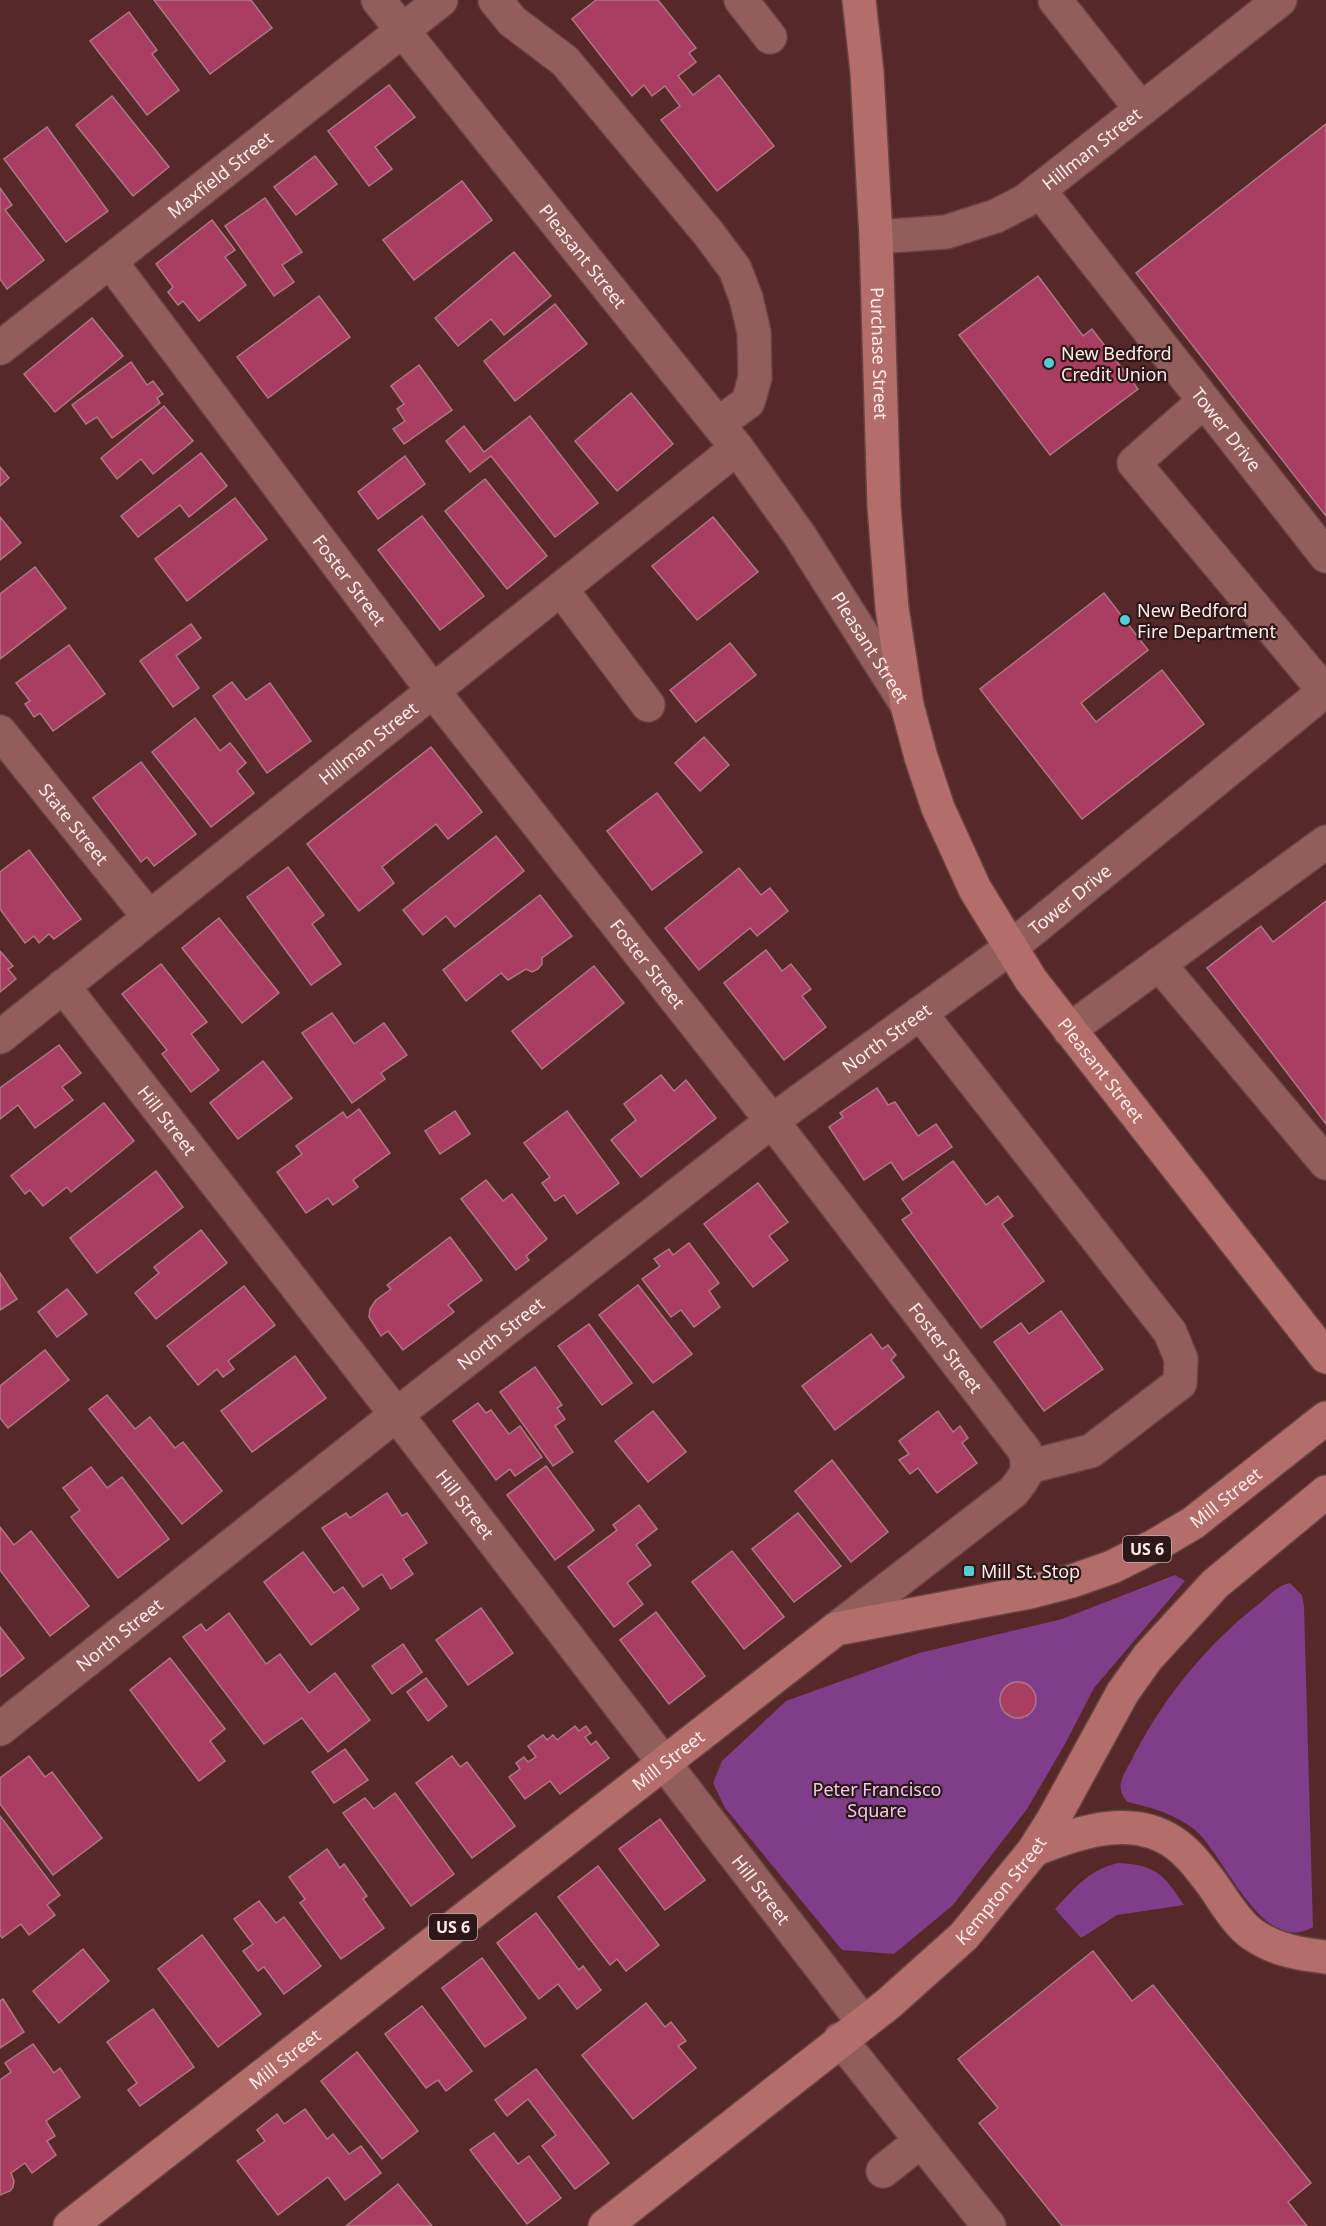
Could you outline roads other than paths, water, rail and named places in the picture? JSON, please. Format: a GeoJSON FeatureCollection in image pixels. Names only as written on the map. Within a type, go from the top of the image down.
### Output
{"type":"FeatureCollection","features":[{"type":"Feature","properties":{"kind":"main road","name":"Purchase Street"},"geometry":{"type":"LineString","coordinates":[[859,0],[867,72],[876,237],[887,547],[893,617],[907,705]]}},
{"type":"Feature","properties":{"kind":"main road","name":"Pleasant Street"},"geometry":{"type":"LineString","coordinates":[[907,705],[938,808],[975,889],[1010,948],[1069,1030],[1325,1362]]}},
{"type":"Feature","properties":{"kind":"main road","name":"Mill Street"},"geometry":{"type":"LineString","coordinates":[[70,2226],[836,1629],[1030,1592],[1072,1581],[1112,1566],[1154,1546],[1193,1523],[1326,1418]]}},
{"type":"Feature","properties":{"kind":"main road","name":"Kempton Street"},"geometry":{"type":"LineString","coordinates":[[605,2226],[896,1997],[964,1936],[1034,1850],[1123,1692],[1148,1657],[1215,1584],[1326,1492]]}},
{"type":"Feature","properties":{"kind":"main road"},"geometry":{"type":"LineString","coordinates":[[1034,1850],[1092,1830],[1120,1827],[1144,1830],[1165,1837],[1182,1848],[1196,1863],[1250,1932],[1286,1951],[1326,1957]]}},
{"type":"Feature","properties":{"kind":"street","name":"Pleasant Street"},"geometry":{"type":"LineString","coordinates":[[378,0],[728,436],[800,536],[907,705]]}},
{"type":"Feature","properties":{"kind":"street","name":"Maxfield Street"},"geometry":{"type":"LineString","coordinates":[[0,348],[441,0]]}},
{"type":"Feature","properties":{"kind":"street","name":"Hillman Street"},"geometry":{"type":"LineString","coordinates":[[0,1036],[561,589],[728,436],[748,402],[755,378],[754,332],[747,298],[735,269],[709,234],[565,61],[512,21],[495,0]]}},
{"type":"Feature","properties":{"kind":"street"},"geometry":{"type":"LineString","coordinates":[[741,0],[771,37]]}},
{"type":"Feature","properties":{"kind":"street"},"geometry":{"type":"LineString","coordinates":[[1055,0],[1141,110]]}},
{"type":"Feature","properties":{"kind":"street","name":"Hillman Street"},"geometry":{"type":"LineString","coordinates":[[876,237],[946,232],[996,216],[1039,190],[1280,0]]}},
{"type":"Feature","properties":{"kind":"street","name":"Tower Drive"},"geometry":{"type":"LineString","coordinates":[[1039,190],[1326,556]]}},
{"type":"Feature","properties":{"kind":"street","name":"Foster Street"},"geometry":{"type":"LineString","coordinates":[[110,261],[433,691],[772,1121],[1019,1442],[1025,1451],[1028,1467]]}},
{"type":"Feature","properties":{"kind":"street"},"geometry":{"type":"LineString","coordinates":[[1203,402],[1134,463],[1326,691]]}},
{"type":"Feature","properties":{"kind":"street"},"geometry":{"type":"LineString","coordinates":[[561,589],[648,705]]}},
{"type":"Feature","properties":{"kind":"street","name":"Tower Drive"},"geometry":{"type":"LineString","coordinates":[[1010,948],[1326,691]]}},
{"type":"Feature","properties":{"kind":"street","name":"State Street"},"geometry":{"type":"LineString","coordinates":[[0,732],[149,917]]}},
{"type":"Feature","properties":{"kind":"street"},"geometry":{"type":"LineString","coordinates":[[1069,1030],[1326,842]]}},
{"type":"Feature","properties":{"kind":"street","name":"North Street"},"geometry":{"type":"LineString","coordinates":[[0,1729],[396,1414],[772,1121],[1010,948]]}},
{"type":"Feature","properties":{"kind":"street"},"geometry":{"type":"LineString","coordinates":[[1158,964],[1326,1163]]}},
{"type":"Feature","properties":{"kind":"street","name":"Hill Street"},"geometry":{"type":"LineString","coordinates":[[63,986],[664,1762],[852,2031],[921,2140],[989,2226]]}},
{"type":"Feature","properties":{"kind":"street"},"geometry":{"type":"LineString","coordinates":[[836,1629],[1013,1492],[1028,1467],[1091,1450],[1180,1383],[1181,1359],[1170,1332],[920,1013]]}},
{"type":"Feature","properties":{"kind":"street"},"geometry":{"type":"LineString","coordinates":[[883,2171],[921,2140]]}},
{"type":"Feature","properties":{"kind":"place","name":"New Bedford Credit Union"},"geometry":{"type":"Point","coordinates":[1049,363]}},
{"type":"Feature","properties":{"kind":"place","name":"New Bedford Fire Department"},"geometry":{"type":"Point","coordinates":[1125,620]}},
{"type":"Feature","properties":{"kind":"place","name":"Mill St. Stop"},"geometry":{"type":"Point","coordinates":[969,1571]}},
{"type":"Feature","properties":{"kind":"park label","name":"Peter Francisco Square"},"geometry":{"type":"Point","coordinates":[877,1799]}}]}
